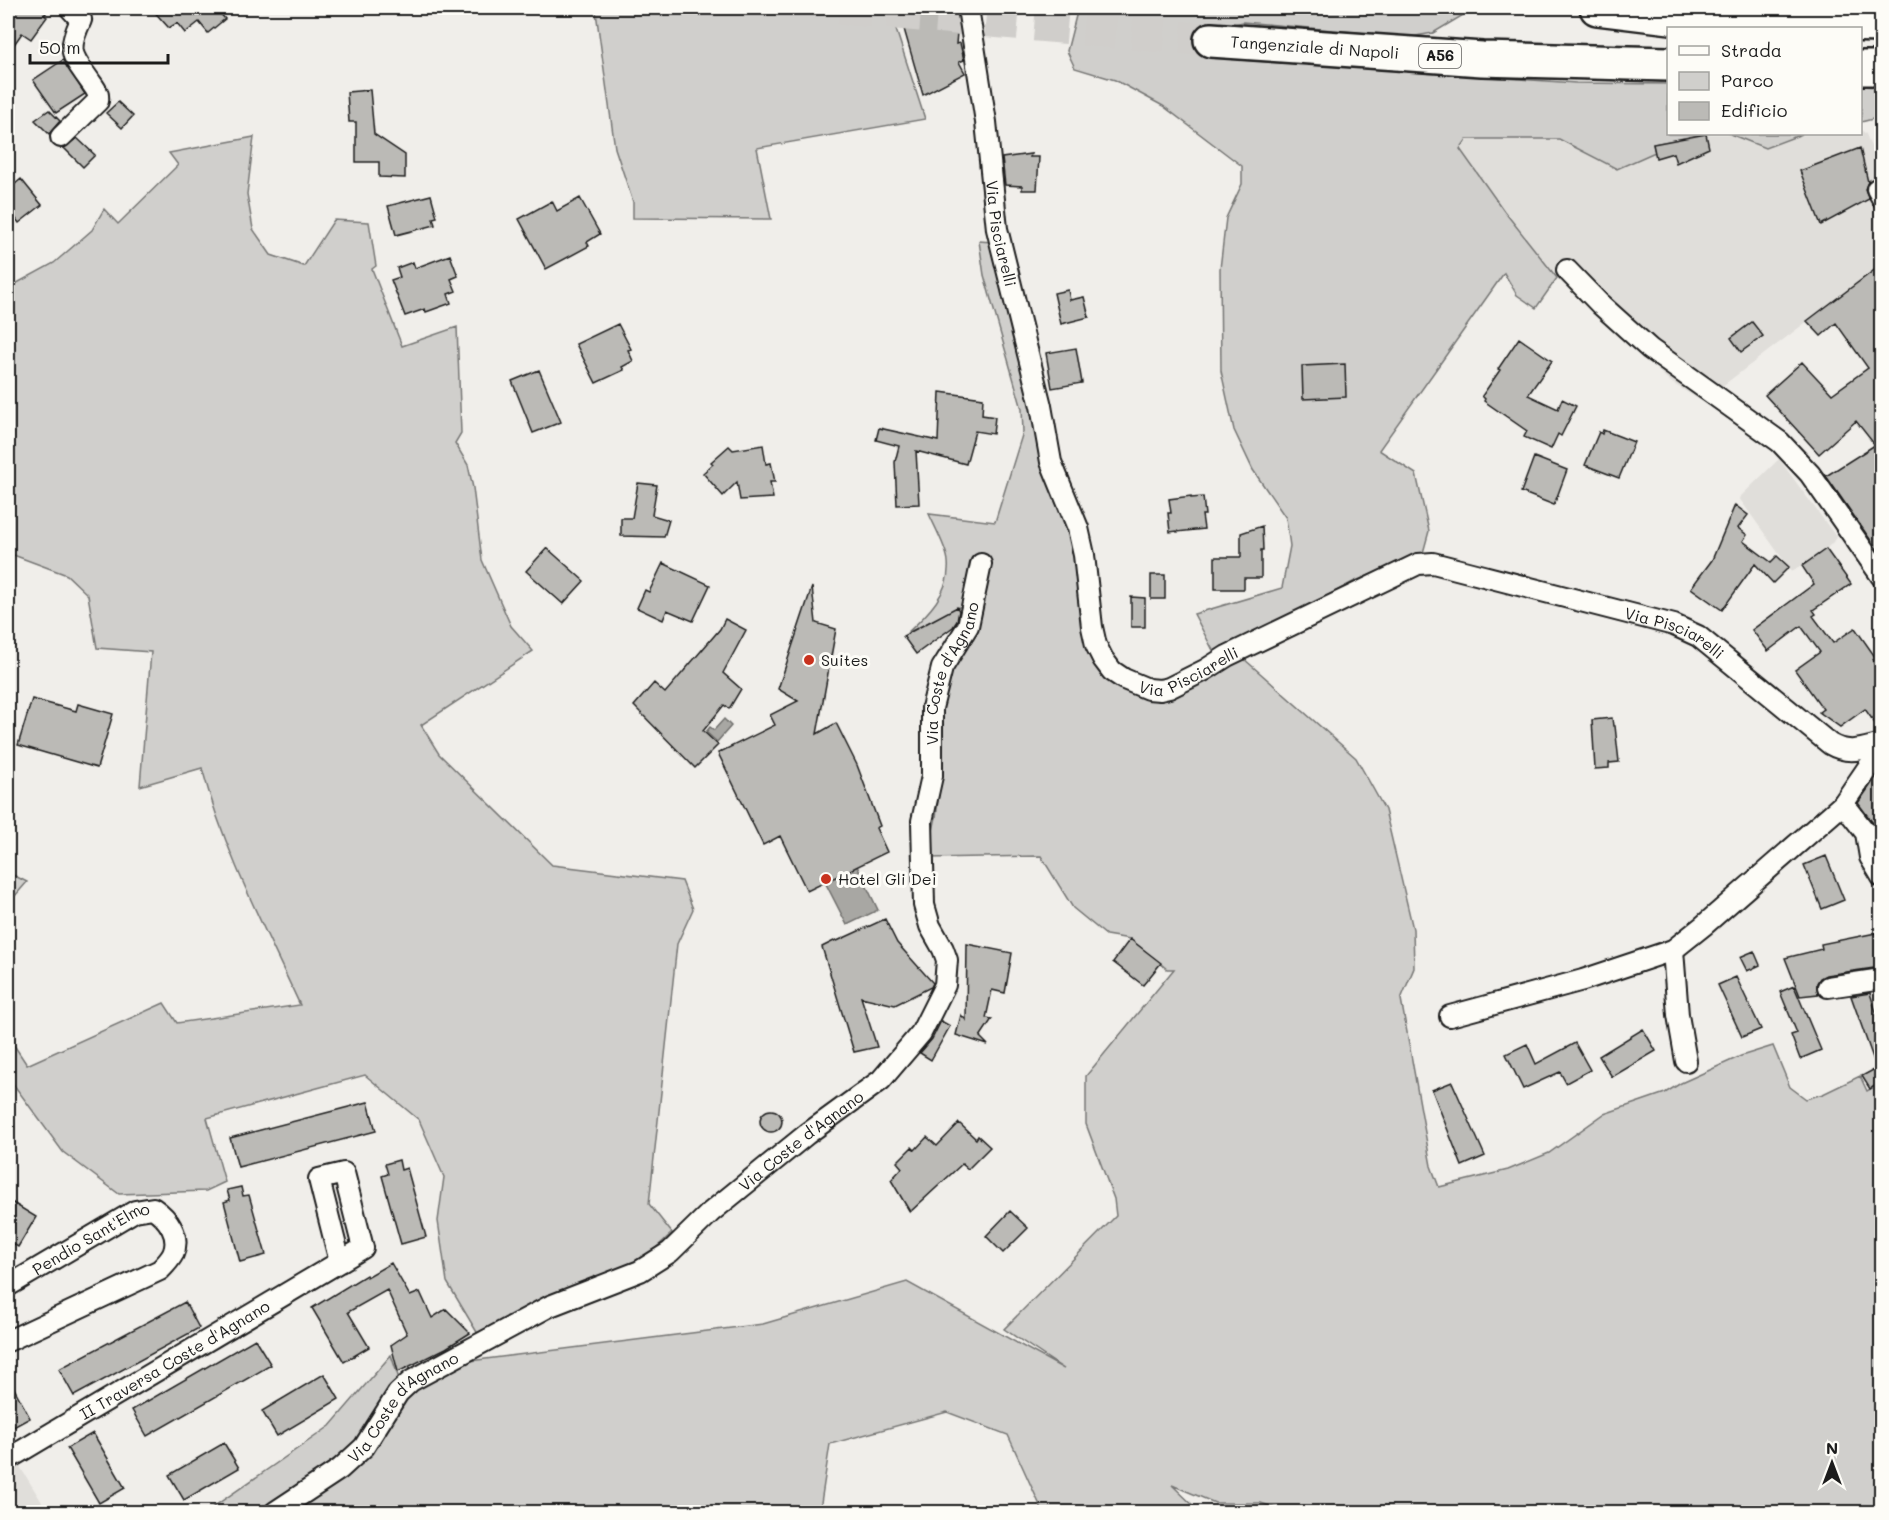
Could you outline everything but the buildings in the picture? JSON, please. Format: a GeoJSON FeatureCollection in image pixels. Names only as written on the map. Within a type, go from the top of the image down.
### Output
{"type":"FeatureCollection","features":[{"type":"Feature","properties":{"kind":"highway"},"geometry":{"type":"LineString","coordinates":[[1576,8],[1614,21],[1667,29]]}},
{"type":"Feature","properties":{"kind":"highway"},"geometry":{"type":"LineString","coordinates":[[1597,8],[1703,21],[1881,25]]}},
{"type":"Feature","properties":{"kind":"highway"},"geometry":{"type":"LineString","coordinates":[[1707,8],[1744,11],[1881,13]]}},
{"type":"Feature","properties":{"kind":"highway"},"geometry":{"type":"LineString","coordinates":[[1862,37],[1881,36]]}},
{"type":"Feature","properties":{"kind":"highway","name":"Tangenziale di Napoli"},"geometry":{"type":"LineString","coordinates":[[1211,40],[1482,59],[1667,64]]}},
{"type":"Feature","properties":{"kind":"highway"},"geometry":{"type":"LineString","coordinates":[[1862,68],[1881,68]]}},
{"type":"Feature","properties":{"kind":"street"},"geometry":{"type":"LineString","coordinates":[[61,138],[98,102],[99,94],[73,57],[72,39],[81,20],[70,8]]}},
{"type":"Feature","properties":{"kind":"street","name":"Via Pisciarelli"},"geometry":{"type":"LineString","coordinates":[[968,8],[987,132],[998,229],[1041,406],[1051,462],[1078,528],[1084,555],[1096,645],[1112,671],[1148,690],[1169,688],[1227,656],[1418,564],[1433,563],[1674,624],[1698,636],[1830,744],[1841,750],[1851,751],[1881,744]]}},
{"type":"Feature","properties":{"kind":"street"},"geometry":{"type":"LineString","coordinates":[[1567,270],[1600,304],[1650,349],[1780,442],[1810,474],[1881,577]]}},
{"type":"Feature","properties":{"kind":"street","name":"Via Coste d'Agnano"},"geometry":{"type":"LineString","coordinates":[[275,1512],[340,1469],[364,1447],[398,1393],[411,1382],[550,1305],[640,1271],[670,1252],[711,1212],[807,1134],[881,1080],[921,1034],[945,985],[947,960],[944,949],[930,926],[924,905],[922,821],[932,776],[932,708],[942,668],[968,626],[981,564]]}},
{"type":"Feature","properties":{"kind":"street"},"geometry":{"type":"LineString","coordinates":[[1450,1016],[1583,980],[1673,950],[1843,804],[1869,766],[1881,753]]}},
{"type":"Feature","properties":{"kind":"street"},"geometry":{"type":"LineString","coordinates":[[1843,804],[1866,832],[1870,857],[1881,877]]}},
{"type":"Feature","properties":{"kind":"street"},"geometry":{"type":"LineString","coordinates":[[1673,950],[1678,1015],[1686,1061]]}},
{"type":"Feature","properties":{"kind":"street"},"geometry":{"type":"LineString","coordinates":[[1828,987],[1881,978]]}},
{"type":"Feature","properties":{"kind":"street","name":"Pendio Sant'Elmo"},"geometry":{"type":"LineString","coordinates":[[8,1286],[135,1211],[153,1208],[164,1215],[176,1240],[172,1256],[160,1270],[8,1341]]}},
{"type":"Feature","properties":{"kind":"street","name":"II Traversa Coste d'Agnano"},"geometry":{"type":"LineString","coordinates":[[8,1459],[340,1262]]}},
{"type":"Feature","properties":{"kind":"shaded area"},"geometry":{"type":"Polygon","coordinates":[[[1862,131],[1866,134],[1881,172],[1881,265],[1721,387],[1705,403],[1672,383],[1557,278],[1459,149],[1467,139],[1559,139],[1617,169],[1653,144],[1699,135],[1732,135],[1765,148],[1799,135],[1862,135],[1862,131]]]}},
{"type":"Feature","properties":{"kind":"shaded area"},"geometry":{"type":"Polygon","coordinates":[[[1779,459],[1837,538],[1826,549],[1792,572],[1739,498],[1779,459]]]}},
{"type":"Feature","properties":{"kind":"shaded area"},"geometry":{"type":"Polygon","coordinates":[[[724,719],[731,726],[717,742],[706,732],[710,727],[714,730],[724,719]]]}},
{"type":"Feature","properties":{"kind":"shaded area"},"geometry":{"type":"Polygon","coordinates":[[[857,866],[878,910],[847,925],[825,882],[857,866]]]}},
{"type":"Feature","properties":{"kind":"shaded area"},"geometry":{"type":"Polygon","coordinates":[[[19,1465],[48,1512],[8,1512],[8,1472],[19,1465]]]}},
{"type":"Feature","properties":{"kind":"green space"},"geometry":{"type":"Polygon","coordinates":[[[611,8],[889,8],[925,119],[757,148],[771,219],[633,218],[633,202],[615,148],[596,12],[611,8]]]}},
{"type":"Feature","properties":{"kind":"green space"},"geometry":{"type":"Polygon","coordinates":[[[1078,8],[1475,8],[1433,33],[1410,37],[1243,22],[1230,25],[1216,35],[1219,54],[1241,60],[1576,83],[1667,84],[1667,135],[1699,135],[1653,144],[1655,152],[1617,169],[1559,139],[1467,139],[1460,149],[1504,211],[1557,278],[1536,308],[1517,295],[1504,273],[1379,450],[1416,474],[1429,531],[1423,553],[1353,582],[1216,656],[1194,614],[1282,588],[1290,546],[1286,518],[1253,470],[1234,430],[1221,371],[1220,269],[1226,218],[1242,184],[1242,166],[1163,106],[1115,80],[1075,68],[1067,51],[1078,8]]]}},
{"type":"Feature","properties":{"kind":"green space"},"geometry":{"type":"Polygon","coordinates":[[[1862,86],[1881,87],[1881,117],[1862,122],[1862,86]]]}},
{"type":"Feature","properties":{"kind":"green space"},"geometry":{"type":"Polygon","coordinates":[[[1732,135],[1799,135],[1765,148],[1732,135]]]}},
{"type":"Feature","properties":{"kind":"green space"},"geometry":{"type":"Polygon","coordinates":[[[254,137],[247,194],[253,229],[271,255],[304,266],[334,220],[369,222],[376,266],[372,269],[402,346],[457,327],[461,433],[455,443],[468,465],[482,560],[511,626],[533,651],[421,725],[439,754],[552,865],[682,881],[693,909],[677,944],[649,1204],[672,1233],[644,1259],[601,1275],[478,1334],[447,1282],[438,1221],[444,1177],[419,1120],[365,1075],[207,1118],[225,1182],[206,1191],[119,1194],[63,1152],[8,1077],[8,1036],[27,1065],[164,1003],[177,1023],[300,1005],[233,859],[202,768],[140,786],[151,652],[97,648],[88,595],[67,575],[8,553],[8,288],[54,263],[92,230],[104,209],[118,224],[178,165],[169,153],[254,137]]]}},
{"type":"Feature","properties":{"kind":"green space"},"geometry":{"type":"Polygon","coordinates":[[[979,241],[992,242],[1074,535],[1098,664],[1112,684],[1142,696],[1243,658],[1356,758],[1385,810],[1413,929],[1414,968],[1401,999],[1431,1166],[1439,1187],[1508,1170],[1549,1153],[1604,1114],[1665,1093],[1681,1083],[1741,1056],[1773,1046],[1790,1087],[1806,1099],[1823,1094],[1860,1076],[1867,1091],[1881,1083],[1881,1512],[1287,1512],[1261,1503],[1215,1503],[1172,1485],[1200,1512],[1043,1512],[1008,1435],[947,1412],[830,1444],[820,1509],[816,1512],[295,1512],[369,1453],[402,1397],[470,1361],[763,1324],[907,1282],[1064,1369],[1004,1329],[1116,1216],[1114,1199],[1086,1124],[1086,1076],[1174,969],[1167,969],[1130,939],[1106,935],[1073,908],[1041,856],[927,858],[936,817],[941,777],[937,715],[944,674],[975,599],[907,633],[936,602],[942,593],[948,573],[946,551],[929,514],[995,522],[1023,432],[1022,409],[984,275],[979,241]]]}},
{"type":"Feature","properties":{"kind":"green space"},"geometry":{"type":"Polygon","coordinates":[[[8,874],[27,882],[8,904],[8,874]]]}},
{"type":"Feature","properties":{"kind":"green space"},"geometry":{"type":"Polygon","coordinates":[[[391,1355],[399,1379],[355,1444],[261,1512],[206,1512],[330,1426],[391,1355]]]}},
{"type":"Feature","properties":{"kind":"tunnel"},"geometry":{"type":"LineString","coordinates":[[839,8],[1211,40]]}},
{"type":"Feature","properties":{"kind":"place","name":"Suites"},"geometry":{"type":"Point","coordinates":[809,660]}},
{"type":"Feature","properties":{"kind":"place","name":"Hotel Gli Dei"},"geometry":{"type":"Point","coordinates":[826,879]}}]}
